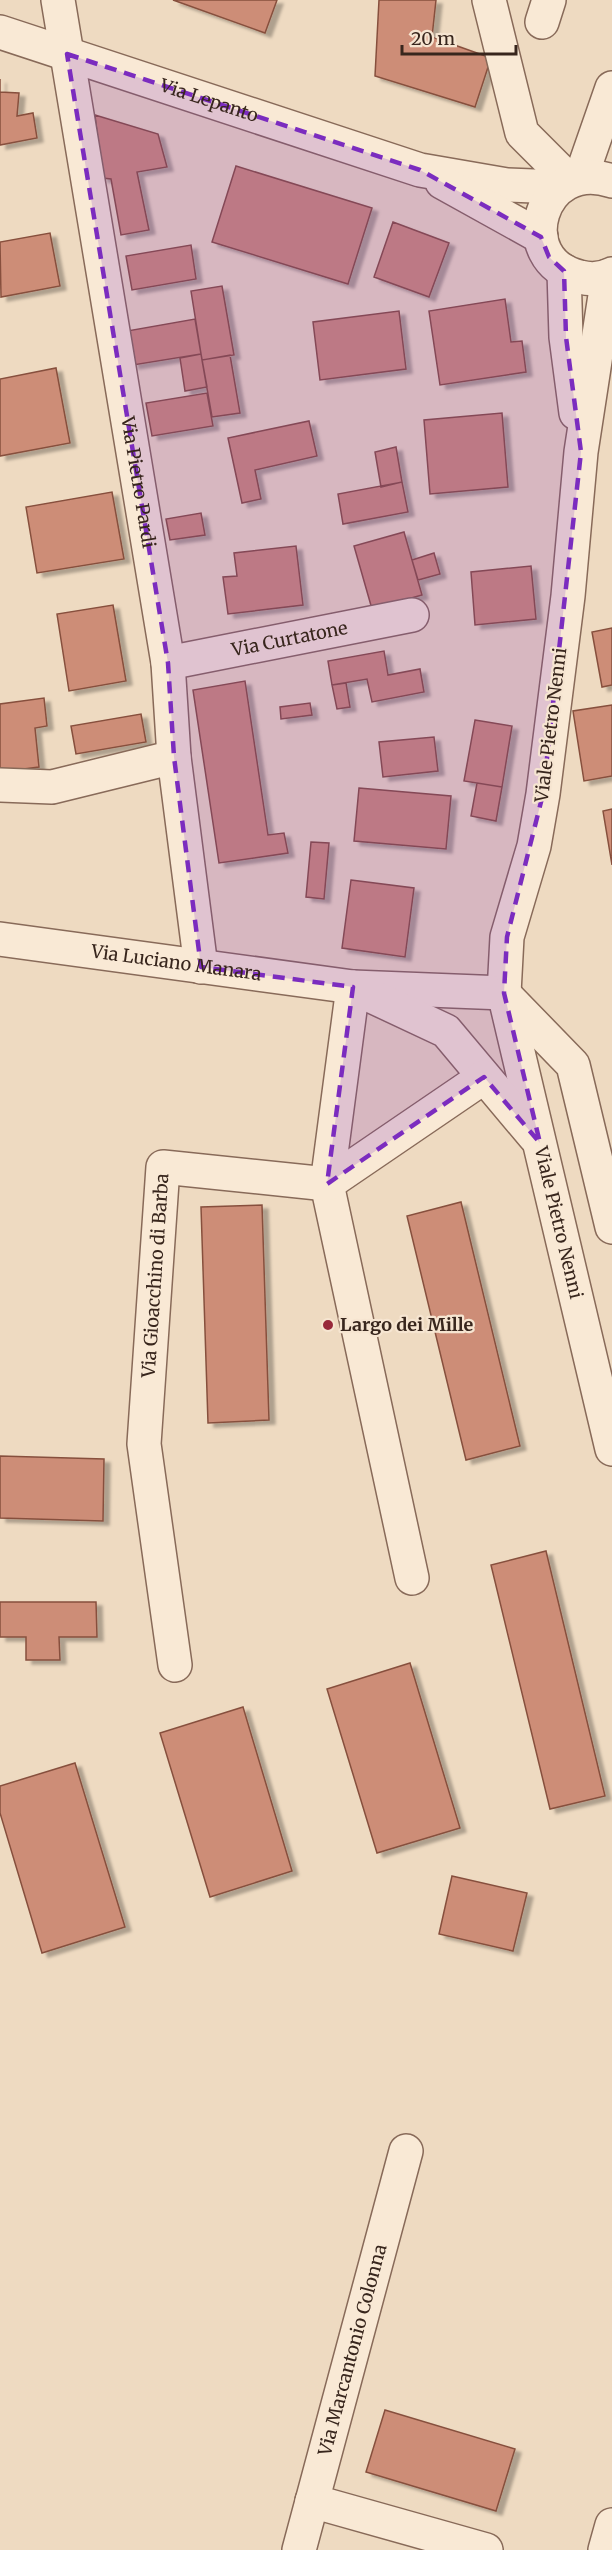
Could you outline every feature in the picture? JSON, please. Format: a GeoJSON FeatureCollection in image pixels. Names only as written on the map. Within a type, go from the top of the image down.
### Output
{"type":"FeatureCollection","features":[{"type":"Feature","properties":{"kind":"street","name":"Via Pietro Pardi"},"geometry":{"type":"LineString","coordinates":[[58,0],[168,663],[174,757],[201,968]]}},
{"type":"Feature","properties":{"kind":"street"},"geometry":{"type":"LineString","coordinates":[[489,0],[522,133],[581,181]]}},
{"type":"Feature","properties":{"kind":"street","name":"Via Lepanto"},"geometry":{"type":"LineString","coordinates":[[0,32],[420,170],[507,185],[581,181]]}},
{"type":"Feature","properties":{"kind":"street"},"geometry":{"type":"LineString","coordinates":[[610,275],[586,279],[564,271],[549,257],[541,237],[543,209],[581,181],[612,88]]}},
{"type":"Feature","properties":{"kind":"street","name":"Via Lepanto"},"geometry":{"type":"LineString","coordinates":[[420,170],[541,237]]}},
{"type":"Feature","properties":{"kind":"street","name":"Viale Pietro Nenni"},"geometry":{"type":"LineString","coordinates":[[564,271],[566,337],[580,452]]}},
{"type":"Feature","properties":{"kind":"street","name":"Viale Pietro Nenni"},"geometry":{"type":"LineString","coordinates":[[610,275],[580,452],[568,596],[543,794],[534,846],[507,937],[504,993],[612,1449]]}},
{"type":"Feature","properties":{"kind":"street","name":"Via Curtatone"},"geometry":{"type":"LineString","coordinates":[[168,663],[412,615]]}},
{"type":"Feature","properties":{"kind":"street"},"geometry":{"type":"LineString","coordinates":[[0,785],[52,788],[174,757]]}},
{"type":"Feature","properties":{"kind":"street","name":"Via Luciano Manara"},"geometry":{"type":"LineString","coordinates":[[0,939],[353,987]]}},
{"type":"Feature","properties":{"kind":"street"},"geometry":{"type":"LineString","coordinates":[[353,987],[504,993],[573,1065],[612,1227]]}},
{"type":"Feature","properties":{"kind":"street"},"geometry":{"type":"LineString","coordinates":[[353,987],[446,1031],[540,1143]]}},
{"type":"Feature","properties":{"kind":"street"},"geometry":{"type":"LineString","coordinates":[[353,987],[327,1184],[412,1578]]}},
{"type":"Feature","properties":{"kind":"street"},"geometry":{"type":"LineString","coordinates":[[327,1184],[484,1077]]}},
{"type":"Feature","properties":{"kind":"street","name":"Via Gioacchino di Barba"},"geometry":{"type":"LineString","coordinates":[[175,1665],[144,1444],[163,1167],[327,1184]]}},
{"type":"Feature","properties":{"kind":"street","name":"Via Marcantonio Colonna"},"geometry":{"type":"LineString","coordinates":[[299,2550],[406,2151]]}},
{"type":"Feature","properties":{"kind":"street"},"geometry":{"type":"LineString","coordinates":[[312,2501],[486,2550]]}},
{"type":"Feature","properties":{"kind":"street"},"geometry":{"type":"LineString","coordinates":[[605,2550],[612,2525]]}},
{"type":"Feature","properties":{"kind":"highlighted area"},"geometry":{"type":"Polygon","coordinates":[[[67,54],[420,170],[541,237],[549,257],[564,271],[566,337],[581,452],[543,794],[507,937],[504,993],[540,1143],[484,1077],[327,1184],[353,987],[201,967],[174,757],[168,663],[67,54]]]}},
{"type":"Feature","properties":{"kind":"building"},"geometry":{"type":"Polygon","coordinates":[[[173,0],[277,0],[265,33],[173,0]]]}},
{"type":"Feature","properties":{"kind":"building"},"geometry":{"type":"Polygon","coordinates":[[[379,0],[436,0],[432,37],[491,58],[475,107],[375,76],[379,0]]]}},
{"type":"Feature","properties":{"kind":"building"},"geometry":{"type":"Polygon","coordinates":[[[0,92],[19,93],[17,116],[33,113],[37,138],[0,145],[0,92]]]}},
{"type":"Feature","properties":{"kind":"building"},"geometry":{"type":"Polygon","coordinates":[[[95,115],[158,134],[167,167],[137,172],[149,230],[121,235],[111,179],[102,178],[95,115]]]}},
{"type":"Feature","properties":{"kind":"building"},"geometry":{"type":"Polygon","coordinates":[[[236,166],[372,208],[348,284],[212,242],[236,166]]]}},
{"type":"Feature","properties":{"kind":"building"},"geometry":{"type":"Polygon","coordinates":[[[393,222],[449,243],[429,297],[374,277],[393,222]]]}},
{"type":"Feature","properties":{"kind":"building"},"geometry":{"type":"Polygon","coordinates":[[[50,233],[60,286],[1,297],[0,242],[50,233]]]}},
{"type":"Feature","properties":{"kind":"building"},"geometry":{"type":"Polygon","coordinates":[[[191,245],[196,279],[132,290],[126,256],[191,245]]]}},
{"type":"Feature","properties":{"kind":"building"},"geometry":{"type":"Polygon","coordinates":[[[222,286],[234,355],[202,360],[191,291],[222,286]]]}},
{"type":"Feature","properties":{"kind":"building"},"geometry":{"type":"Polygon","coordinates":[[[505,299],[511,342],[522,341],[526,372],[440,385],[429,311],[505,299]]]}},
{"type":"Feature","properties":{"kind":"building"},"geometry":{"type":"Polygon","coordinates":[[[399,311],[406,369],[320,380],[313,322],[399,311]]]}},
{"type":"Feature","properties":{"kind":"building"},"geometry":{"type":"Polygon","coordinates":[[[195,319],[201,354],[133,365],[127,331],[195,319]]]}},
{"type":"Feature","properties":{"kind":"building"},"geometry":{"type":"Polygon","coordinates":[[[201,354],[207,387],[185,391],[180,358],[201,354]]]}},
{"type":"Feature","properties":{"kind":"building"},"geometry":{"type":"Polygon","coordinates":[[[230,355],[240,413],[212,417],[202,360],[230,355]]]}},
{"type":"Feature","properties":{"kind":"building"},"geometry":{"type":"Polygon","coordinates":[[[56,368],[70,443],[0,456],[0,379],[56,368]]]}},
{"type":"Feature","properties":{"kind":"building"},"geometry":{"type":"Polygon","coordinates":[[[207,393],[213,426],[152,436],[146,403],[207,393]]]}},
{"type":"Feature","properties":{"kind":"building"},"geometry":{"type":"Polygon","coordinates":[[[502,413],[508,487],[430,494],[424,420],[502,413]]]}},
{"type":"Feature","properties":{"kind":"building"},"geometry":{"type":"Polygon","coordinates":[[[309,421],[317,456],[255,470],[261,499],[242,503],[228,438],[309,421]]]}},
{"type":"Feature","properties":{"kind":"building"},"geometry":{"type":"Polygon","coordinates":[[[396,447],[402,482],[381,487],[375,452],[396,447]]]}},
{"type":"Feature","properties":{"kind":"building"},"geometry":{"type":"Polygon","coordinates":[[[402,482],[408,512],[343,524],[338,494],[402,482]]]}},
{"type":"Feature","properties":{"kind":"building"},"geometry":{"type":"Polygon","coordinates":[[[112,492],[124,559],[37,573],[26,507],[112,492]]]}},
{"type":"Feature","properties":{"kind":"building"},"geometry":{"type":"Polygon","coordinates":[[[201,513],[205,535],[170,540],[166,519],[201,513]]]}},
{"type":"Feature","properties":{"kind":"building"},"geometry":{"type":"Polygon","coordinates":[[[404,532],[422,595],[372,609],[354,546],[404,532]]]}},
{"type":"Feature","properties":{"kind":"building"},"geometry":{"type":"Polygon","coordinates":[[[296,546],[303,605],[228,614],[223,577],[237,576],[234,553],[296,546]]]}},
{"type":"Feature","properties":{"kind":"building"},"geometry":{"type":"Polygon","coordinates":[[[434,553],[440,574],[418,580],[412,560],[434,553]]]}},
{"type":"Feature","properties":{"kind":"building"},"geometry":{"type":"Polygon","coordinates":[[[531,566],[536,619],[475,625],[471,572],[531,566]]]}},
{"type":"Feature","properties":{"kind":"building"},"geometry":{"type":"Polygon","coordinates":[[[113,605],[126,681],[69,691],[57,614],[113,605]]]}},
{"type":"Feature","properties":{"kind":"building"},"geometry":{"type":"Polygon","coordinates":[[[612,628],[612,685],[602,687],[592,632],[612,628]]]}},
{"type":"Feature","properties":{"kind":"building"},"geometry":{"type":"Polygon","coordinates":[[[384,651],[388,675],[420,669],[424,692],[372,702],[367,679],[332,685],[328,661],[384,651]]]}},
{"type":"Feature","properties":{"kind":"building"},"geometry":{"type":"Polygon","coordinates":[[[245,681],[268,835],[284,833],[288,853],[219,863],[193,690],[245,681]]]}},
{"type":"Feature","properties":{"kind":"building"},"geometry":{"type":"Polygon","coordinates":[[[346,683],[350,707],[337,709],[332,685],[346,683]]]}},
{"type":"Feature","properties":{"kind":"building"},"geometry":{"type":"Polygon","coordinates":[[[44,698],[47,726],[35,728],[39,767],[0,772],[0,704],[44,698]]]}},
{"type":"Feature","properties":{"kind":"building"},"geometry":{"type":"Polygon","coordinates":[[[310,703],[312,715],[281,719],[280,707],[310,703]]]}},
{"type":"Feature","properties":{"kind":"building"},"geometry":{"type":"Polygon","coordinates":[[[612,705],[612,776],[584,781],[573,711],[612,705]]]}},
{"type":"Feature","properties":{"kind":"building"},"geometry":{"type":"Polygon","coordinates":[[[141,714],[146,742],[76,754],[71,726],[141,714]]]}},
{"type":"Feature","properties":{"kind":"building"},"geometry":{"type":"Polygon","coordinates":[[[475,720],[512,726],[502,787],[464,781],[475,720]]]}},
{"type":"Feature","properties":{"kind":"building"},"geometry":{"type":"Polygon","coordinates":[[[434,737],[438,771],[383,777],[379,742],[434,737]]]}},
{"type":"Feature","properties":{"kind":"building"},"geometry":{"type":"Polygon","coordinates":[[[477,783],[502,787],[496,821],[471,816],[477,783]]]}},
{"type":"Feature","properties":{"kind":"building"},"geometry":{"type":"Polygon","coordinates":[[[359,788],[451,796],[446,849],[354,841],[359,788]]]}},
{"type":"Feature","properties":{"kind":"building"},"geometry":{"type":"Polygon","coordinates":[[[612,809],[612,865],[603,811],[612,809]]]}},
{"type":"Feature","properties":{"kind":"building"},"geometry":{"type":"Polygon","coordinates":[[[311,842],[329,843],[324,899],[306,897],[311,842]]]}},
{"type":"Feature","properties":{"kind":"building"},"geometry":{"type":"Polygon","coordinates":[[[351,880],[414,888],[405,957],[342,948],[351,880]]]}},
{"type":"Feature","properties":{"kind":"building"},"geometry":{"type":"Polygon","coordinates":[[[461,1202],[520,1446],[466,1460],[407,1216],[461,1202]]]}},
{"type":"Feature","properties":{"kind":"building"},"geometry":{"type":"Polygon","coordinates":[[[262,1205],[269,1420],[208,1423],[201,1207],[262,1205]]]}},
{"type":"Feature","properties":{"kind":"building"},"geometry":{"type":"Polygon","coordinates":[[[0,1456],[104,1459],[103,1521],[0,1518],[0,1456]]]}},
{"type":"Feature","properties":{"kind":"building"},"geometry":{"type":"Polygon","coordinates":[[[546,1551],[605,1796],[550,1809],[491,1565],[546,1551]]]}},
{"type":"Feature","properties":{"kind":"building"},"geometry":{"type":"Polygon","coordinates":[[[0,1602],[96,1602],[97,1637],[59,1637],[60,1660],[26,1660],[26,1637],[0,1637],[0,1602]]]}},
{"type":"Feature","properties":{"kind":"building"},"geometry":{"type":"Polygon","coordinates":[[[410,1663],[460,1828],[377,1853],[327,1689],[410,1663]]]}},
{"type":"Feature","properties":{"kind":"building"},"geometry":{"type":"Polygon","coordinates":[[[243,1707],[292,1871],[210,1897],[160,1733],[243,1707]]]}},
{"type":"Feature","properties":{"kind":"building"},"geometry":{"type":"Polygon","coordinates":[[[75,1763],[125,1927],[42,1953],[0,1813],[0,1786],[75,1763]]]}},
{"type":"Feature","properties":{"kind":"building"},"geometry":{"type":"Polygon","coordinates":[[[452,1876],[527,1893],[513,1951],[439,1934],[452,1876]]]}},
{"type":"Feature","properties":{"kind":"building"},"geometry":{"type":"Polygon","coordinates":[[[385,2410],[515,2449],[496,2511],[366,2472],[385,2410]]]}},
{"type":"Feature","properties":{"kind":"place","name":"Largo dei Mille"},"geometry":{"type":"Point","coordinates":[328,1325]}}]}
